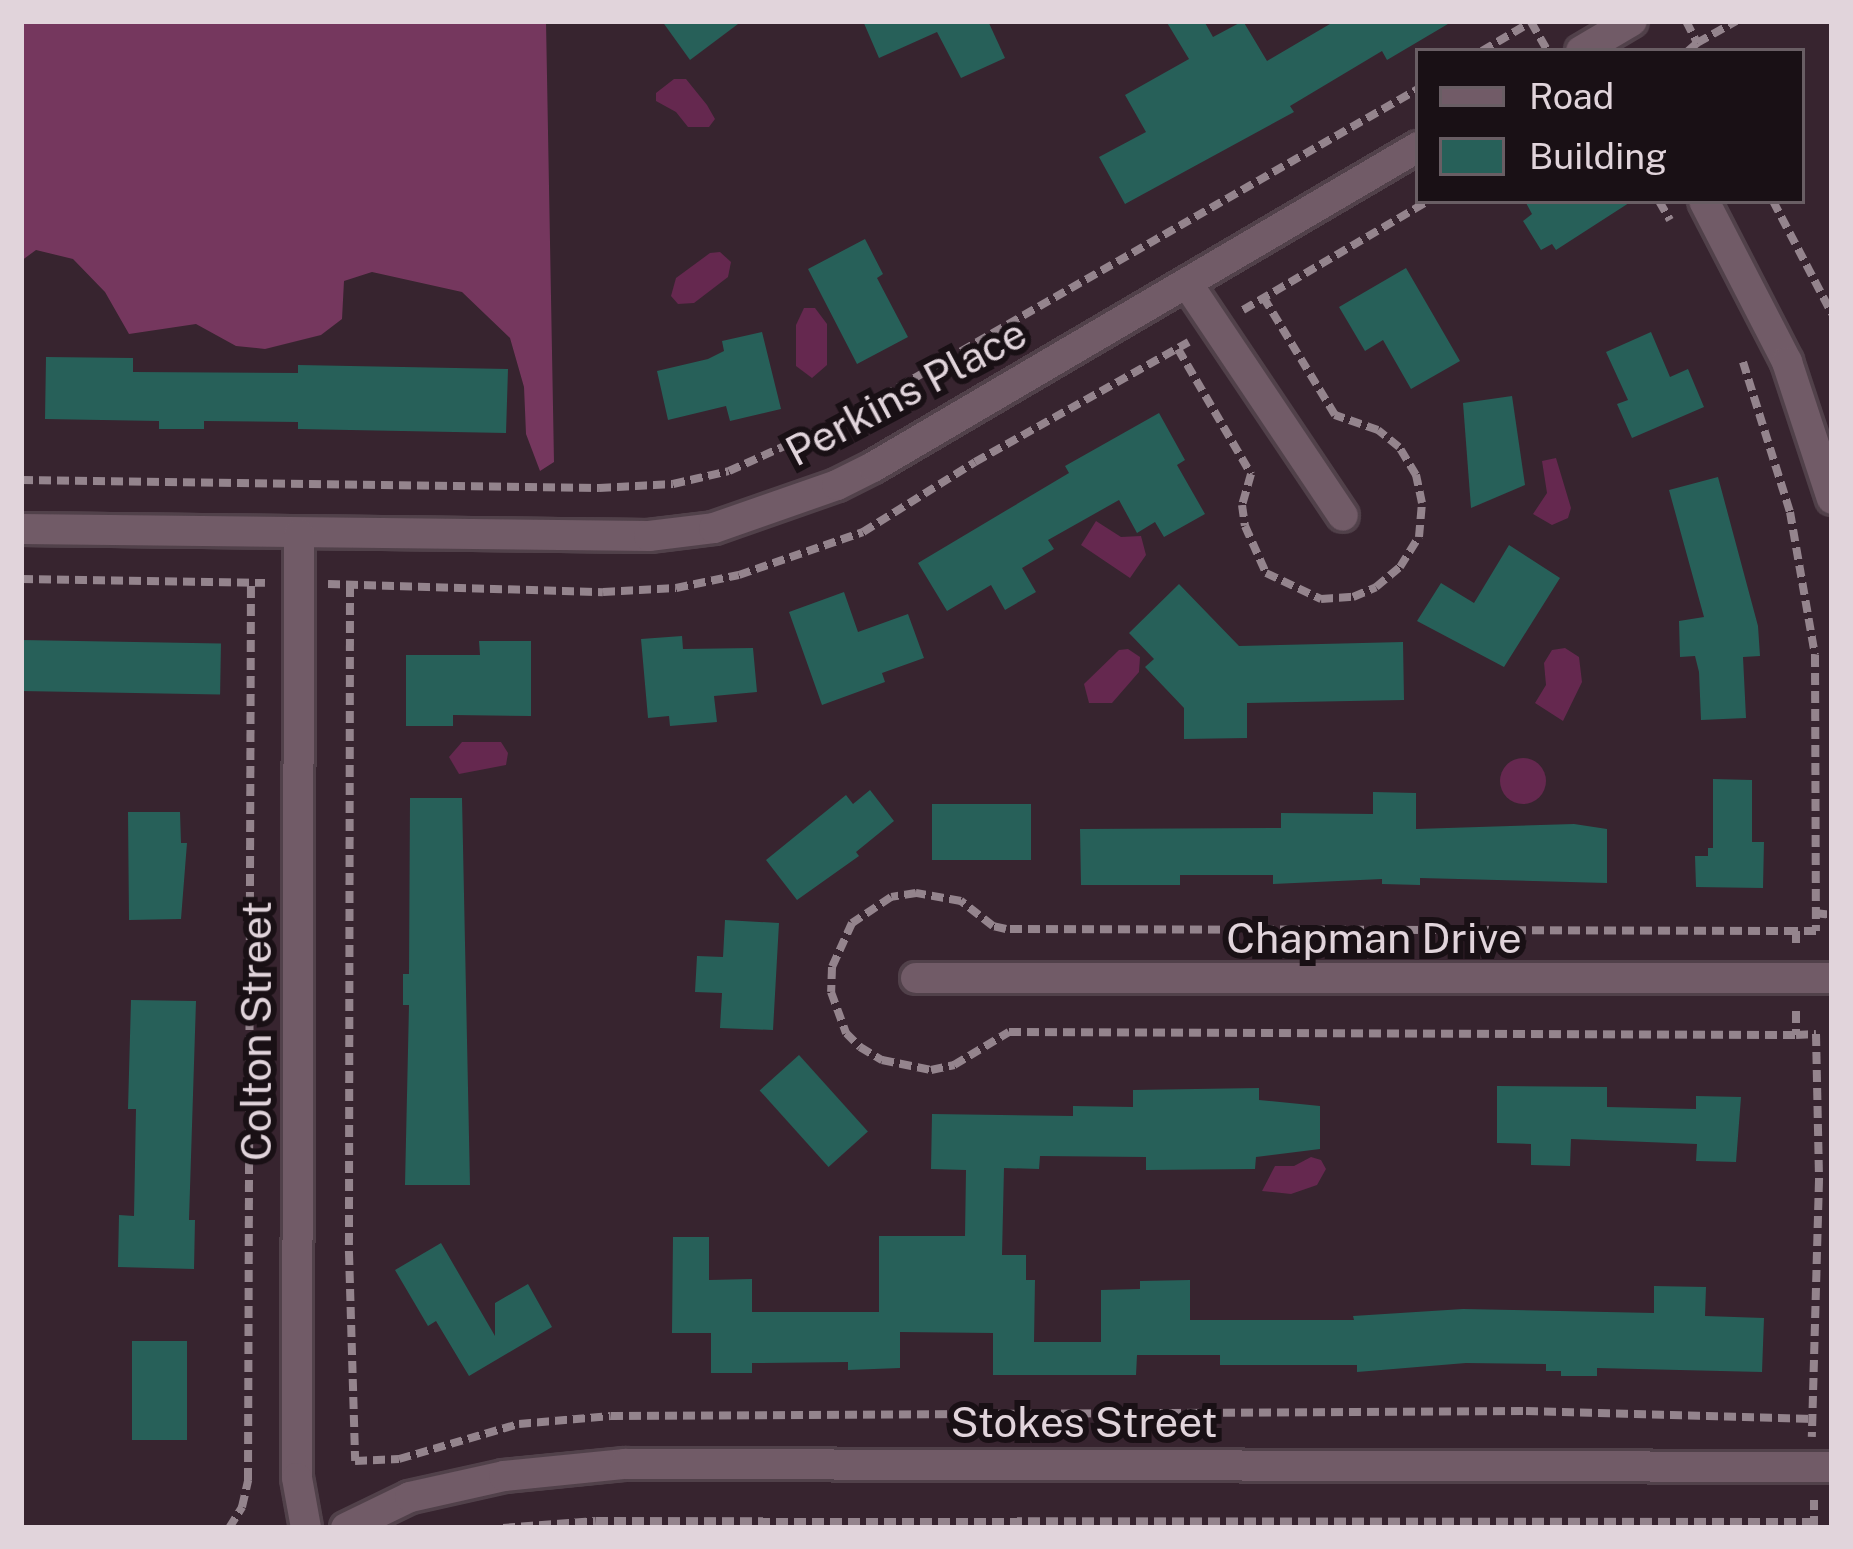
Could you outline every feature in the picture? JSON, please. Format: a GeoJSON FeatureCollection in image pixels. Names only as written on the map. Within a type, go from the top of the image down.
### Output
{"type":"FeatureCollection","features":[{"type":"Feature","properties":{"kind":"street","name":"Perkins Place"},"geometry":{"type":"LineString","coordinates":[[21,529],[649,536],[714,528],[855,476],[1415,149]]}},
{"type":"Feature","properties":{"kind":"street"},"geometry":{"type":"LineString","coordinates":[[1706,204],[1787,362],[1832,499]]}},
{"type":"Feature","properties":{"kind":"street"},"geometry":{"type":"LineString","coordinates":[[1187,284],[1343,516]]}},
{"type":"Feature","properties":{"kind":"street","name":"Colton Street"},"geometry":{"type":"LineString","coordinates":[[299,534],[297,1478],[306,1528]]}},
{"type":"Feature","properties":{"kind":"street","name":"Chapman Drive"},"geometry":{"type":"LineString","coordinates":[[916,978],[1832,978]]}},
{"type":"Feature","properties":{"kind":"street","name":"Stokes Street"},"geometry":{"type":"LineString","coordinates":[[346,1528],[410,1497],[504,1476],[625,1464],[1823,1467]]}},
{"type":"Feature","properties":{"kind":"path"},"geometry":{"type":"LineString","coordinates":[[1487,48],[1532,21],[1546,48]]}},
{"type":"Feature","properties":{"kind":"path"},"geometry":{"type":"LineString","coordinates":[[1686,21],[1697,43]]}},
{"type":"Feature","properties":{"kind":"path"},"geometry":{"type":"LineString","coordinates":[[1691,48],[1736,21]]}},
{"type":"Feature","properties":{"kind":"path"},"geometry":{"type":"LineString","coordinates":[[21,480],[599,488],[673,484],[729,470],[836,423],[1415,91]]}},
{"type":"Feature","properties":{"kind":"path"},"geometry":{"type":"LineString","coordinates":[[1661,204],[1673,224]]}},
{"type":"Feature","properties":{"kind":"path"},"geometry":{"type":"LineString","coordinates":[[1775,204],[1832,314]]}},
{"type":"Feature","properties":{"kind":"path"},"geometry":{"type":"LineString","coordinates":[[503,1528],[596,1521],[1814,1525],[1823,1467],[1814,1419],[1816,1034],[1796,1035],[1796,932],[1816,931],[1815,655],[1790,512],[1739,354]]}},
{"type":"Feature","properties":{"kind":"path"},"geometry":{"type":"LineString","coordinates":[[229,1528],[242,1507],[248,1480],[251,583]]}},
{"type":"Feature","properties":{"kind":"path"},"geometry":{"type":"LineString","coordinates":[[350,585],[349,1276],[355,1461],[400,1459],[519,1424],[611,1416],[1546,1411],[1814,1419]]}},
{"type":"Feature","properties":{"kind":"path"},"geometry":{"type":"LineString","coordinates":[[1815,913],[1832,915]]}},
{"type":"Feature","properties":{"kind":"shaded area"},"geometry":{"type":"Polygon","coordinates":[[[21,21],[546,21],[554,462],[540,471],[526,434],[524,387],[510,338],[462,292],[372,272],[344,281],[342,319],[321,335],[265,349],[236,346],[196,324],[129,334],[105,292],[73,259],[36,250],[21,261],[21,21]]]}},
{"type":"Feature","properties":{"kind":"shaded area"},"geometry":{"type":"Polygon","coordinates":[[[674,79],[686,79],[707,105],[715,119],[709,127],[688,127],[676,112],[656,101],[656,93],[674,79]]]}},
{"type":"Feature","properties":{"kind":"shaded area"},"geometry":{"type":"Polygon","coordinates":[[[720,252],[731,262],[728,277],[694,303],[678,304],[671,296],[676,278],[710,253],[720,252]]]}},
{"type":"Feature","properties":{"kind":"shaded area"},"geometry":{"type":"Polygon","coordinates":[[[804,308],[815,308],[827,324],[827,365],[812,378],[796,366],[796,325],[804,308]]]}},
{"type":"Feature","properties":{"kind":"shaded area"},"geometry":{"type":"Polygon","coordinates":[[[1556,458],[1571,508],[1568,518],[1552,525],[1533,514],[1547,493],[1542,461],[1556,458]]]}},
{"type":"Feature","properties":{"kind":"shaded area"},"geometry":{"type":"Polygon","coordinates":[[[1096,521],[1121,537],[1141,536],[1146,555],[1130,578],[1081,545],[1096,521]]]}},
{"type":"Feature","properties":{"kind":"shaded area"},"geometry":{"type":"Polygon","coordinates":[[[1565,648],[1579,657],[1582,682],[1563,721],[1535,703],[1546,685],[1544,663],[1552,650],[1565,648]]]}},
{"type":"Feature","properties":{"kind":"shaded area"},"geometry":{"type":"Polygon","coordinates":[[[1128,649],[1140,657],[1139,672],[1112,703],[1089,703],[1084,684],[1119,650],[1128,649]]]}},
{"type":"Feature","properties":{"kind":"shaded area"},"geometry":{"type":"Polygon","coordinates":[[[462,742],[501,742],[508,753],[506,765],[459,774],[449,757],[462,742]]]}},
{"type":"Feature","properties":{"kind":"shaded area"},"geometry":{"type":"Polygon","coordinates":[[[1523,758],[1539,765],[1546,781],[1539,797],[1523,804],[1507,797],[1500,781],[1507,765],[1523,758]]]}},
{"type":"Feature","properties":{"kind":"shaded area"},"geometry":{"type":"Polygon","coordinates":[[[1311,1157],[1321,1160],[1326,1169],[1317,1185],[1291,1194],[1262,1191],[1275,1166],[1294,1166],[1311,1157]]]}},
{"type":"Feature","properties":{"kind":"building"},"geometry":{"type":"Polygon","coordinates":[[[662,21],[742,21],[690,60],[662,21]]]}},
{"type":"Feature","properties":{"kind":"building"},"geometry":{"type":"Polygon","coordinates":[[[863,21],[988,21],[1005,58],[961,78],[937,32],[879,58],[863,21]]]}},
{"type":"Feature","properties":{"kind":"building"},"geometry":{"type":"Polygon","coordinates":[[[1166,21],[1204,21],[1213,37],[1243,21],[1267,61],[1335,21],[1453,21],[1387,60],[1382,51],[1290,106],[1294,112],[1125,204],[1099,157],[1146,132],[1125,95],[1189,59],[1166,21]]]}},
{"type":"Feature","properties":{"kind":"building"},"geometry":{"type":"Polygon","coordinates":[[[1527,204],[1627,204],[1556,250],[1552,244],[1541,250],[1523,221],[1532,214],[1527,204]]]}},
{"type":"Feature","properties":{"kind":"building"},"geometry":{"type":"Polygon","coordinates":[[[865,239],[883,274],[877,278],[908,337],[857,364],[808,269],[865,239]]]}},
{"type":"Feature","properties":{"kind":"building"},"geometry":{"type":"Polygon","coordinates":[[[1406,268],[1460,361],[1411,389],[1383,340],[1365,351],[1339,307],[1406,268]]]}},
{"type":"Feature","properties":{"kind":"building"},"geometry":{"type":"Polygon","coordinates":[[[762,332],[781,409],[730,421],[726,406],[668,420],[657,371],[708,359],[724,351],[722,341],[762,332]]]}},
{"type":"Feature","properties":{"kind":"building"},"geometry":{"type":"Polygon","coordinates":[[[1651,332],[1670,377],[1688,369],[1704,407],[1632,438],[1617,404],[1628,400],[1606,352],[1651,332]]]}},
{"type":"Feature","properties":{"kind":"building"},"geometry":{"type":"Polygon","coordinates":[[[46,357],[133,358],[133,372],[298,373],[298,365],[508,369],[506,433],[298,429],[298,422],[204,421],[204,429],[159,429],[159,421],[45,419],[46,357]]]}},
{"type":"Feature","properties":{"kind":"building"},"geometry":{"type":"Polygon","coordinates":[[[1512,396],[1525,485],[1471,508],[1463,403],[1512,396]]]}},
{"type":"Feature","properties":{"kind":"building"},"geometry":{"type":"Polygon","coordinates":[[[1159,413],[1185,460],[1177,465],[1205,514],[1164,537],[1155,522],[1137,533],[1119,500],[1048,540],[1054,549],[1022,568],[1036,592],[1005,610],[991,585],[947,611],[918,563],[1069,473],[1065,466],[1159,413]]]}},
{"type":"Feature","properties":{"kind":"building"},"geometry":{"type":"Polygon","coordinates":[[[1718,477],[1758,626],[1760,656],[1743,657],[1746,718],[1701,720],[1699,672],[1695,656],[1680,657],[1679,621],[1704,617],[1669,490],[1718,477]]]}},
{"type":"Feature","properties":{"kind":"building"},"geometry":{"type":"Polygon","coordinates":[[[1509,545],[1560,578],[1504,667],[1417,621],[1441,583],[1474,603],[1509,545]]]}},
{"type":"Feature","properties":{"kind":"building"},"geometry":{"type":"Polygon","coordinates":[[[1179,584],[1239,646],[1403,642],[1404,700],[1247,703],[1247,738],[1184,739],[1184,708],[1145,667],[1154,659],[1129,633],[1179,584]]]}},
{"type":"Feature","properties":{"kind":"building"},"geometry":{"type":"Polygon","coordinates":[[[844,592],[858,632],[908,614],[924,658],[882,673],[885,682],[822,705],[789,612],[844,592]]]}},
{"type":"Feature","properties":{"kind":"building"},"geometry":{"type":"Polygon","coordinates":[[[682,636],[683,649],[753,648],[757,692],[714,696],[717,722],[670,726],[669,716],[648,718],[641,639],[682,636]]]}},
{"type":"Feature","properties":{"kind":"building"},"geometry":{"type":"Polygon","coordinates":[[[21,640],[221,643],[220,694],[21,691],[21,640]]]}},
{"type":"Feature","properties":{"kind":"building"},"geometry":{"type":"Polygon","coordinates":[[[479,641],[531,641],[531,716],[453,715],[453,726],[406,726],[406,655],[480,655],[479,641]]]}},
{"type":"Feature","properties":{"kind":"building"},"geometry":{"type":"Polygon","coordinates":[[[1713,779],[1752,780],[1752,842],[1764,842],[1763,888],[1696,887],[1695,856],[1708,856],[1708,848],[1713,848],[1713,779]]]}},
{"type":"Feature","properties":{"kind":"building"},"geometry":{"type":"Polygon","coordinates":[[[870,790],[894,821],[856,852],[859,856],[797,900],[766,860],[846,795],[853,804],[870,790]]]}},
{"type":"Feature","properties":{"kind":"building"},"geometry":{"type":"Polygon","coordinates":[[[1373,792],[1416,793],[1416,829],[1574,824],[1607,829],[1607,883],[1420,878],[1420,885],[1382,884],[1382,879],[1273,884],[1273,875],[1180,875],[1180,885],[1081,885],[1080,829],[1281,828],[1281,813],[1373,814],[1373,792]]]}},
{"type":"Feature","properties":{"kind":"building"},"geometry":{"type":"Polygon","coordinates":[[[410,798],[462,798],[470,1185],[405,1185],[409,1005],[403,1005],[403,974],[409,974],[410,798]]]}},
{"type":"Feature","properties":{"kind":"building"},"geometry":{"type":"Polygon","coordinates":[[[932,804],[1031,804],[1031,860],[932,860],[932,804]]]}},
{"type":"Feature","properties":{"kind":"building"},"geometry":{"type":"Polygon","coordinates":[[[128,812],[180,812],[181,843],[187,843],[181,919],[129,920],[128,812]]]}},
{"type":"Feature","properties":{"kind":"building"},"geometry":{"type":"Polygon","coordinates":[[[725,920],[779,923],[773,1030],[720,1028],[722,993],[695,992],[697,956],[723,957],[725,920]]]}},
{"type":"Feature","properties":{"kind":"building"},"geometry":{"type":"Polygon","coordinates":[[[131,1000],[196,1001],[189,1220],[195,1220],[194,1269],[118,1267],[119,1215],[134,1216],[136,1109],[128,1109],[131,1000]]]}},
{"type":"Feature","properties":{"kind":"building"},"geometry":{"type":"Polygon","coordinates":[[[799,1055],[868,1132],[829,1167],[760,1090],[799,1055]]]}},
{"type":"Feature","properties":{"kind":"building"},"geometry":{"type":"Polygon","coordinates":[[[1497,1086],[1607,1087],[1607,1107],[1696,1109],[1696,1096],[1741,1097],[1736,1162],[1696,1161],[1697,1144],[1571,1139],[1570,1166],[1531,1165],[1531,1144],[1497,1143],[1497,1086]]]}},
{"type":"Feature","properties":{"kind":"building"},"geometry":{"type":"Polygon","coordinates":[[[1259,1088],[1259,1100],[1320,1106],[1320,1149],[1256,1157],[1255,1169],[1146,1170],[1146,1157],[1040,1156],[1039,1169],[1004,1168],[1002,1255],[1026,1255],[1026,1280],[1035,1280],[1034,1342],[1101,1342],[1101,1290],[1140,1289],[1140,1281],[1190,1280],[1190,1320],[1354,1320],[1353,1316],[1463,1309],[1654,1313],[1654,1286],[1706,1287],[1705,1316],[1764,1318],[1762,1372],[1597,1368],[1597,1376],[1561,1376],[1561,1371],[1546,1371],[1546,1364],[1466,1363],[1357,1372],[1357,1365],[1220,1365],[1220,1355],[1137,1355],[1136,1375],[993,1375],[993,1333],[900,1332],[900,1368],[848,1370],[848,1362],[752,1363],[752,1373],[711,1373],[711,1333],[672,1333],[673,1237],[709,1237],[709,1280],[752,1279],[752,1312],[879,1312],[879,1236],[965,1236],[966,1170],[931,1169],[932,1114],[1073,1116],[1073,1106],[1133,1107],[1133,1090],[1259,1088]]]}},
{"type":"Feature","properties":{"kind":"building"},"geometry":{"type":"Polygon","coordinates":[[[441,1243],[495,1336],[495,1303],[528,1284],[552,1327],[469,1376],[436,1321],[428,1326],[395,1270],[441,1243]]]}},
{"type":"Feature","properties":{"kind":"building"},"geometry":{"type":"Polygon","coordinates":[[[132,1341],[187,1341],[187,1440],[132,1440],[132,1341]]]}}]}
